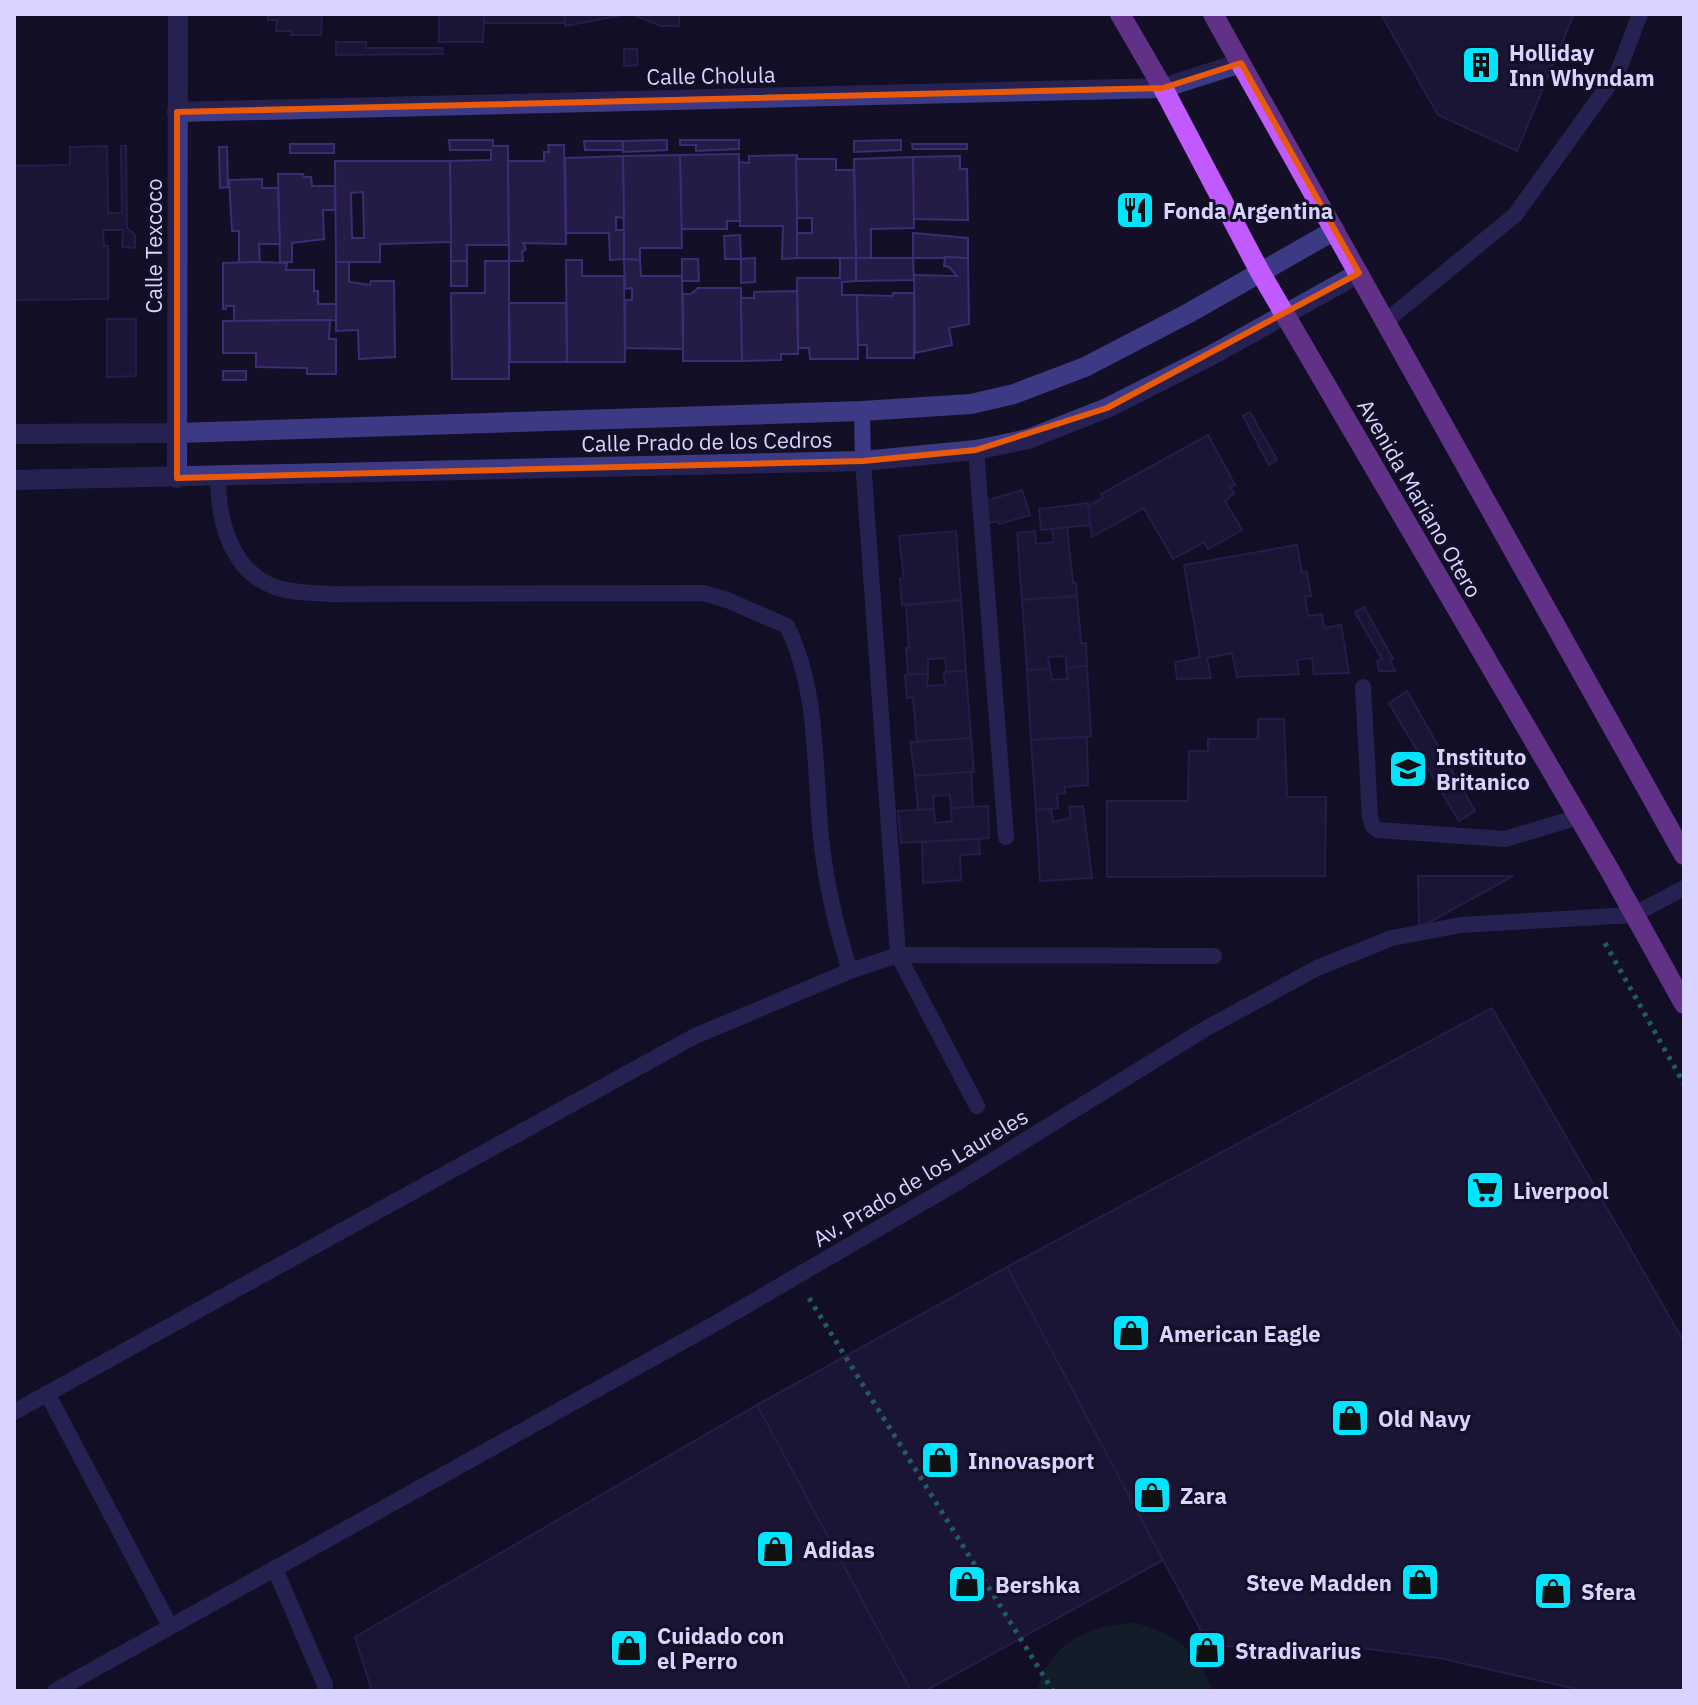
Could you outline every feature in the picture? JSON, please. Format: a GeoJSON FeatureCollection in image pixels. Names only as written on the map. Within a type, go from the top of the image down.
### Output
{"type":"FeatureCollection","features":[{"type":"Feature","properties":{"kind":"main road","name":"Avenida Mariano Otero"},"geometry":{"type":"LineString","coordinates":[[1120,14],[1163,88],[1260,272],[1684,1004]]}},
{"type":"Feature","properties":{"kind":"main road"},"geometry":{"type":"LineString","coordinates":[[1213,14],[1684,855]]}},
{"type":"Feature","properties":{"kind":"street","name":"Calle Texcoco"},"geometry":{"type":"LineString","coordinates":[[177,478],[178,14]]}},
{"type":"Feature","properties":{"kind":"street","name":"Calle Cholula"},"geometry":{"type":"LineString","coordinates":[[177,112],[1163,88],[1241,63]]}},
{"type":"Feature","properties":{"kind":"street","name":"Calle Prado de los Cedros"},"geometry":{"type":"LineString","coordinates":[[14,434],[177,433],[862,411],[971,404],[1014,394],[1085,367],[1187,314],[1335,230]]}},
{"type":"Feature","properties":{"kind":"street","name":"Calle Prado de los Cedros"},"geometry":{"type":"LineString","coordinates":[[14,480],[863,461],[976,450],[1028,439],[1107,408],[1359,273]]}},
{"type":"Feature","properties":{"kind":"lane"},"geometry":{"type":"LineString","coordinates":[[1386,321],[1515,215],[1618,72],[1640,14]]}},
{"type":"Feature","properties":{"kind":"lane"},"geometry":{"type":"LineString","coordinates":[[862,411],[898,955],[977,1106]]}},
{"type":"Feature","properties":{"kind":"lane"},"geometry":{"type":"LineString","coordinates":[[976,450],[1006,837]]}},
{"type":"Feature","properties":{"kind":"lane"},"geometry":{"type":"LineString","coordinates":[[218,477],[218,506],[226,534],[246,567],[274,587],[331,594],[703,593],[787,626],[806,675],[826,878],[850,971]]}},
{"type":"Feature","properties":{"kind":"lane"},"geometry":{"type":"LineString","coordinates":[[1363,687],[1370,817],[1378,830],[1505,839],[1578,817]]}},
{"type":"Feature","properties":{"kind":"lane"},"geometry":{"type":"LineString","coordinates":[[1633,915],[1684,888]]}},
{"type":"Feature","properties":{"kind":"lane","name":"Av. Prado de los Laureles"},"geometry":{"type":"LineString","coordinates":[[55,1691],[795,1277],[958,1182],[1205,1029],[1317,968],[1392,938],[1461,925],[1633,915]]}},
{"type":"Feature","properties":{"kind":"lane"},"geometry":{"type":"LineString","coordinates":[[14,1412],[695,1036],[850,971],[898,955],[1214,956]]}},
{"type":"Feature","properties":{"kind":"lane"},"geometry":{"type":"LineString","coordinates":[[47,1393],[170,1626]]}},
{"type":"Feature","properties":{"kind":"lane"},"geometry":{"type":"LineString","coordinates":[[268,1573],[321,1689]]}},
{"type":"Feature","properties":{"kind":"path"},"geometry":{"type":"LineString","coordinates":[[1591,918],[1684,1084]]}},
{"type":"Feature","properties":{"kind":"path"},"geometry":{"type":"LineString","coordinates":[[795,1277],[1053,1691]]}},
{"type":"Feature","properties":{"kind":"highlighted area"},"geometry":{"type":"Polygon","coordinates":[[[1241,63],[1359,273],[1107,408],[976,450],[863,461],[177,478],[177,112],[1163,88],[1241,63]]]}},
{"type":"Feature","properties":{"kind":"green space"},"geometry":{"type":"Polygon","coordinates":[[[1135,1623],[1162,1633],[1184,1646],[1200,1664],[1212,1691],[1037,1691],[1051,1660],[1073,1640],[1102,1628],[1135,1623]]]}},
{"type":"Feature","properties":{"kind":"building"},"geometry":{"type":"Polygon","coordinates":[[[268,14],[322,14],[321,35],[291,35],[292,31],[276,31],[277,20],[268,20],[268,14]]]}},
{"type":"Feature","properties":{"kind":"building"},"geometry":{"type":"Polygon","coordinates":[[[439,14],[484,14],[483,42],[439,42],[439,14]]]}},
{"type":"Feature","properties":{"kind":"building"},"geometry":{"type":"Polygon","coordinates":[[[484,14],[565,14],[565,23],[484,23],[484,14]]]}},
{"type":"Feature","properties":{"kind":"building"},"geometry":{"type":"Polygon","coordinates":[[[565,14],[628,14],[565,26],[565,14]]]}},
{"type":"Feature","properties":{"kind":"building"},"geometry":{"type":"Polygon","coordinates":[[[631,14],[679,14],[679,26],[661,26],[631,14]]]}},
{"type":"Feature","properties":{"kind":"building","name":"Holliday Inn Whyndam"},"geometry":{"type":"Polygon","coordinates":[[[1381,14],[1574,14],[1517,151],[1438,115],[1381,14]]]}},
{"type":"Feature","properties":{"kind":"building"},"geometry":{"type":"Polygon","coordinates":[[[336,42],[366,42],[366,48],[442,48],[443,54],[336,55],[336,42]]]}},
{"type":"Feature","properties":{"kind":"building"},"geometry":{"type":"Polygon","coordinates":[[[624,49],[637,49],[638,65],[624,66],[624,49]]]}},
{"type":"Feature","properties":{"kind":"building"},"geometry":{"type":"Polygon","coordinates":[[[449,140],[493,140],[493,146],[508,146],[509,245],[467,245],[467,261],[451,261],[450,161],[491,160],[491,150],[450,150],[449,140]]]}},
{"type":"Feature","properties":{"kind":"building"},"geometry":{"type":"Polygon","coordinates":[[[667,140],[667,150],[623,152],[623,141],[667,140]]]}},
{"type":"Feature","properties":{"kind":"building"},"geometry":{"type":"Polygon","coordinates":[[[680,140],[739,140],[739,149],[696,151],[696,145],[680,145],[680,140]]]}},
{"type":"Feature","properties":{"kind":"building"},"geometry":{"type":"Polygon","coordinates":[[[901,140],[901,150],[854,152],[854,141],[901,140]]]}},
{"type":"Feature","properties":{"kind":"building"},"geometry":{"type":"Polygon","coordinates":[[[584,141],[623,141],[623,150],[585,150],[584,141]]]}},
{"type":"Feature","properties":{"kind":"building"},"geometry":{"type":"Polygon","coordinates":[[[290,144],[334,144],[334,153],[290,153],[290,144]]]}},
{"type":"Feature","properties":{"kind":"building"},"geometry":{"type":"Polygon","coordinates":[[[912,144],[967,144],[967,149],[913,149],[912,144]]]}},
{"type":"Feature","properties":{"kind":"building"},"geometry":{"type":"Polygon","coordinates":[[[548,145],[564,145],[566,244],[523,243],[526,249],[522,252],[523,261],[509,261],[508,161],[544,161],[544,152],[549,152],[548,145]]]}},
{"type":"Feature","properties":{"kind":"building"},"geometry":{"type":"Polygon","coordinates":[[[107,146],[108,213],[122,213],[121,146],[126,146],[127,228],[135,235],[135,248],[122,247],[123,230],[103,230],[104,246],[108,246],[108,299],[14,300],[14,166],[70,165],[70,147],[107,146]]]}},
{"type":"Feature","properties":{"kind":"building"},"geometry":{"type":"Polygon","coordinates":[[[219,147],[227,147],[228,187],[220,188],[219,147]]]}},
{"type":"Feature","properties":{"kind":"building"},"geometry":{"type":"Polygon","coordinates":[[[739,154],[740,221],[727,221],[727,229],[681,229],[680,155],[739,154]]]}},
{"type":"Feature","properties":{"kind":"building"},"geometry":{"type":"Polygon","coordinates":[[[680,155],[682,248],[640,248],[640,260],[624,259],[623,156],[680,155]]]}},
{"type":"Feature","properties":{"kind":"building"},"geometry":{"type":"Polygon","coordinates":[[[797,155],[797,258],[782,259],[783,226],[740,226],[739,162],[749,163],[749,156],[797,155]]]}},
{"type":"Feature","properties":{"kind":"building"},"geometry":{"type":"Polygon","coordinates":[[[623,156],[624,218],[616,217],[616,230],[624,230],[624,259],[610,260],[609,233],[566,233],[565,158],[623,156]]]}},
{"type":"Feature","properties":{"kind":"building"},"geometry":{"type":"Polygon","coordinates":[[[960,156],[960,169],[967,169],[968,220],[913,219],[913,157],[960,156]]]}},
{"type":"Feature","properties":{"kind":"building"},"geometry":{"type":"Polygon","coordinates":[[[913,157],[914,228],[871,229],[871,258],[856,258],[854,159],[913,157]]]}},
{"type":"Feature","properties":{"kind":"building"},"geometry":{"type":"Polygon","coordinates":[[[796,159],[836,159],[836,170],[854,170],[856,258],[797,258],[797,233],[812,233],[812,218],[797,218],[796,159]]]}},
{"type":"Feature","properties":{"kind":"building"},"geometry":{"type":"Polygon","coordinates":[[[335,161],[450,161],[451,242],[380,244],[380,262],[336,262],[335,161]],[[363,192],[351,193],[352,238],[364,238],[363,192]]]}},
{"type":"Feature","properties":{"kind":"building"},"geometry":{"type":"Polygon","coordinates":[[[278,174],[303,174],[304,177],[311,177],[312,186],[335,186],[335,210],[323,210],[324,239],[292,243],[292,262],[280,262],[278,174]]]}},
{"type":"Feature","properties":{"kind":"building"},"geometry":{"type":"Polygon","coordinates":[[[262,179],[262,188],[278,188],[280,244],[259,244],[260,262],[239,263],[239,231],[232,231],[229,180],[262,179]]]}},
{"type":"Feature","properties":{"kind":"building"},"geometry":{"type":"Polygon","coordinates":[[[913,233],[968,238],[968,258],[913,258],[913,233]]]}},
{"type":"Feature","properties":{"kind":"building"},"geometry":{"type":"Polygon","coordinates":[[[740,235],[741,259],[725,259],[724,236],[740,235]]]}},
{"type":"Feature","properties":{"kind":"building"},"geometry":{"type":"Polygon","coordinates":[[[945,257],[968,258],[969,324],[949,328],[952,345],[915,353],[914,275],[957,276],[944,266],[945,257]]]}},
{"type":"Feature","properties":{"kind":"building"},"geometry":{"type":"Polygon","coordinates":[[[755,258],[755,282],[741,283],[741,259],[755,258]]]}},
{"type":"Feature","properties":{"kind":"building"},"geometry":{"type":"Polygon","coordinates":[[[840,258],[856,258],[856,281],[842,282],[842,295],[857,295],[858,359],[810,359],[809,348],[798,348],[797,278],[840,278],[840,258]]]}},
{"type":"Feature","properties":{"kind":"building"},"geometry":{"type":"Polygon","coordinates":[[[856,258],[913,258],[914,280],[856,281],[856,258]]]}},
{"type":"Feature","properties":{"kind":"building"},"geometry":{"type":"Polygon","coordinates":[[[624,259],[640,260],[641,276],[682,276],[683,349],[625,348],[625,300],[632,300],[632,288],[625,289],[624,259]]]}},
{"type":"Feature","properties":{"kind":"building"},"geometry":{"type":"Polygon","coordinates":[[[682,259],[698,259],[699,281],[682,281],[682,259]]]}},
{"type":"Feature","properties":{"kind":"building"},"geometry":{"type":"Polygon","coordinates":[[[566,260],[582,260],[582,276],[624,276],[625,362],[567,362],[566,260]]]}},
{"type":"Feature","properties":{"kind":"building"},"geometry":{"type":"Polygon","coordinates":[[[451,261],[467,261],[467,286],[451,286],[451,261]]]}},
{"type":"Feature","properties":{"kind":"building"},"geometry":{"type":"Polygon","coordinates":[[[485,261],[509,261],[509,379],[452,379],[451,293],[485,293],[485,261]]]}},
{"type":"Feature","properties":{"kind":"building"},"geometry":{"type":"Polygon","coordinates":[[[336,262],[349,262],[349,282],[370,285],[371,281],[394,281],[395,357],[359,359],[358,330],[336,331],[336,262]]]}},
{"type":"Feature","properties":{"kind":"building"},"geometry":{"type":"Polygon","coordinates":[[[223,263],[287,263],[286,270],[314,270],[314,291],[318,291],[318,304],[336,304],[336,320],[234,321],[234,306],[223,309],[223,263]]]}},
{"type":"Feature","properties":{"kind":"building"},"geometry":{"type":"Polygon","coordinates":[[[698,288],[741,288],[742,361],[683,361],[683,294],[691,294],[698,288]]]}},
{"type":"Feature","properties":{"kind":"building"},"geometry":{"type":"Polygon","coordinates":[[[797,291],[798,354],[781,354],[781,360],[742,361],[741,298],[754,298],[754,292],[797,291]]]}},
{"type":"Feature","properties":{"kind":"building"},"geometry":{"type":"Polygon","coordinates":[[[893,293],[914,293],[914,358],[867,358],[867,345],[858,345],[857,295],[893,296],[893,293]]]}},
{"type":"Feature","properties":{"kind":"building"},"geometry":{"type":"Polygon","coordinates":[[[509,303],[566,303],[567,362],[510,362],[509,303]]]}},
{"type":"Feature","properties":{"kind":"building"},"geometry":{"type":"Polygon","coordinates":[[[107,319],[136,319],[136,376],[107,377],[107,319]]]}},
{"type":"Feature","properties":{"kind":"building"},"geometry":{"type":"Polygon","coordinates":[[[330,320],[329,339],[336,339],[336,374],[307,374],[307,368],[256,367],[256,353],[223,353],[223,321],[330,320]]]}},
{"type":"Feature","properties":{"kind":"building"},"geometry":{"type":"Polygon","coordinates":[[[223,371],[246,371],[246,380],[223,380],[223,371]]]}},
{"type":"Feature","properties":{"kind":"building"},"geometry":{"type":"Polygon","coordinates":[[[1250,412],[1277,460],[1269,465],[1243,416],[1250,412]]]}},
{"type":"Feature","properties":{"kind":"building"},"geometry":{"type":"Polygon","coordinates":[[[1208,435],[1235,485],[1230,487],[1234,493],[1225,501],[1242,530],[1208,549],[1204,542],[1173,559],[1144,508],[1092,537],[1088,506],[1103,498],[1101,494],[1208,435]]]}},
{"type":"Feature","properties":{"kind":"building"},"geometry":{"type":"Polygon","coordinates":[[[1022,490],[1030,515],[999,524],[998,521],[987,524],[982,502],[1022,490]]]}},
{"type":"Feature","properties":{"kind":"building"},"geometry":{"type":"Polygon","coordinates":[[[1088,503],[1090,525],[1041,530],[1039,509],[1088,503]]]}},
{"type":"Feature","properties":{"kind":"building"},"geometry":{"type":"Polygon","coordinates":[[[1067,527],[1077,596],[1022,600],[1017,533],[1035,531],[1036,544],[1054,542],[1052,529],[1067,527]]]}},
{"type":"Feature","properties":{"kind":"building"},"geometry":{"type":"Polygon","coordinates":[[[956,531],[961,600],[902,605],[900,579],[904,578],[899,536],[956,531]]]}},
{"type":"Feature","properties":{"kind":"building"},"geometry":{"type":"Polygon","coordinates":[[[1297,545],[1302,573],[1307,572],[1311,596],[1305,597],[1308,616],[1322,614],[1324,628],[1341,625],[1349,673],[1314,674],[1312,658],[1297,660],[1299,674],[1237,677],[1232,653],[1207,658],[1211,678],[1177,679],[1175,662],[1200,657],[1184,565],[1297,545]]]}},
{"type":"Feature","properties":{"kind":"building"},"geometry":{"type":"Polygon","coordinates":[[[1077,596],[1081,643],[1086,643],[1087,666],[1066,668],[1066,656],[1048,657],[1050,669],[1027,670],[1022,600],[1077,596]]]}},
{"type":"Feature","properties":{"kind":"building"},"geometry":{"type":"Polygon","coordinates":[[[961,600],[966,671],[947,672],[945,658],[928,659],[928,674],[908,674],[906,605],[961,600]]]}},
{"type":"Feature","properties":{"kind":"building"},"geometry":{"type":"Polygon","coordinates":[[[1364,607],[1393,659],[1390,661],[1395,671],[1379,671],[1377,661],[1382,659],[1355,612],[1364,607]]]}},
{"type":"Feature","properties":{"kind":"building"},"geometry":{"type":"Polygon","coordinates":[[[1087,666],[1091,736],[1031,740],[1027,670],[1050,669],[1052,680],[1068,679],[1066,668],[1087,666]]]}},
{"type":"Feature","properties":{"kind":"building"},"geometry":{"type":"Polygon","coordinates":[[[966,671],[971,738],[917,742],[913,697],[907,698],[905,675],[928,674],[927,686],[945,685],[944,672],[966,671]]]}},
{"type":"Feature","properties":{"kind":"building"},"geometry":{"type":"Polygon","coordinates":[[[1407,691],[1475,811],[1459,821],[1389,703],[1407,691]]]}},
{"type":"Feature","properties":{"kind":"building"},"geometry":{"type":"Polygon","coordinates":[[[1258,719],[1284,719],[1287,797],[1326,797],[1325,876],[1107,877],[1107,801],[1188,801],[1189,751],[1208,751],[1208,739],[1258,739],[1258,719]]]}},
{"type":"Feature","properties":{"kind":"building"},"geometry":{"type":"Polygon","coordinates":[[[1087,737],[1088,785],[1065,787],[1065,793],[1057,794],[1058,808],[1036,810],[1031,740],[1087,737]]]}},
{"type":"Feature","properties":{"kind":"building"},"geometry":{"type":"Polygon","coordinates":[[[971,738],[974,772],[915,776],[910,742],[971,738]]]}},
{"type":"Feature","properties":{"kind":"building"},"geometry":{"type":"Polygon","coordinates":[[[971,772],[973,807],[951,808],[950,795],[933,796],[934,809],[918,810],[915,776],[971,772]]]}},
{"type":"Feature","properties":{"kind":"building"},"geometry":{"type":"Polygon","coordinates":[[[988,806],[989,838],[901,843],[898,811],[934,809],[935,823],[952,821],[951,808],[988,806]]]}},
{"type":"Feature","properties":{"kind":"building"},"geometry":{"type":"Polygon","coordinates":[[[1083,806],[1092,878],[1040,881],[1036,810],[1051,809],[1053,822],[1071,818],[1069,807],[1083,806]]]}},
{"type":"Feature","properties":{"kind":"building"},"geometry":{"type":"Polygon","coordinates":[[[979,839],[980,854],[960,855],[961,880],[923,883],[922,842],[979,839]]]}},
{"type":"Feature","properties":{"kind":"building"},"geometry":{"type":"Polygon","coordinates":[[[1418,876],[1513,876],[1419,928],[1418,876]]]}},
{"type":"Feature","properties":{"kind":"building"},"geometry":{"type":"Polygon","coordinates":[[[1492,1008],[1684,1342],[1684,1691],[1581,1690],[1439,1658],[1353,1647],[1209,1646],[1007,1267],[1492,1008]]]}},
{"type":"Feature","properties":{"kind":"building"},"geometry":{"type":"Polygon","coordinates":[[[1007,1267],[1163,1560],[925,1691],[911,1691],[757,1405],[1007,1267]]]}},
{"type":"Feature","properties":{"kind":"building"},"geometry":{"type":"Polygon","coordinates":[[[757,1405],[911,1691],[372,1691],[355,1637],[757,1405]]]}},
{"type":"Feature","properties":{"kind":"place","name":"Holliday Inn Whyndam"},"geometry":{"type":"Point","coordinates":[1481,65]}},
{"type":"Feature","properties":{"kind":"place","name":"Fonda Argentina"},"geometry":{"type":"Point","coordinates":[1135,210]}},
{"type":"Feature","properties":{"kind":"place","name":"Instituto Britanico"},"geometry":{"type":"Point","coordinates":[1408,769]}},
{"type":"Feature","properties":{"kind":"place","name":"Liverpool"},"geometry":{"type":"Point","coordinates":[1485,1190]}},
{"type":"Feature","properties":{"kind":"place","name":"American Eagle"},"geometry":{"type":"Point","coordinates":[1131,1333]}},
{"type":"Feature","properties":{"kind":"place","name":"Old Navy"},"geometry":{"type":"Point","coordinates":[1350,1418]}},
{"type":"Feature","properties":{"kind":"place","name":"Innovasport"},"geometry":{"type":"Point","coordinates":[940,1460]}},
{"type":"Feature","properties":{"kind":"place","name":"Zara"},"geometry":{"type":"Point","coordinates":[1152,1495]}},
{"type":"Feature","properties":{"kind":"place","name":"Adidas"},"geometry":{"type":"Point","coordinates":[775,1549]}},
{"type":"Feature","properties":{"kind":"place","name":"Steve Madden"},"geometry":{"type":"Point","coordinates":[1420,1582]}},
{"type":"Feature","properties":{"kind":"place","name":"Bershka"},"geometry":{"type":"Point","coordinates":[967,1584]}},
{"type":"Feature","properties":{"kind":"place","name":"Sfera"},"geometry":{"type":"Point","coordinates":[1553,1591]}},
{"type":"Feature","properties":{"kind":"place","name":"Cuidado con el Perro"},"geometry":{"type":"Point","coordinates":[629,1648]}},
{"type":"Feature","properties":{"kind":"place","name":"Stradivarius"},"geometry":{"type":"Point","coordinates":[1207,1650]}}]}
